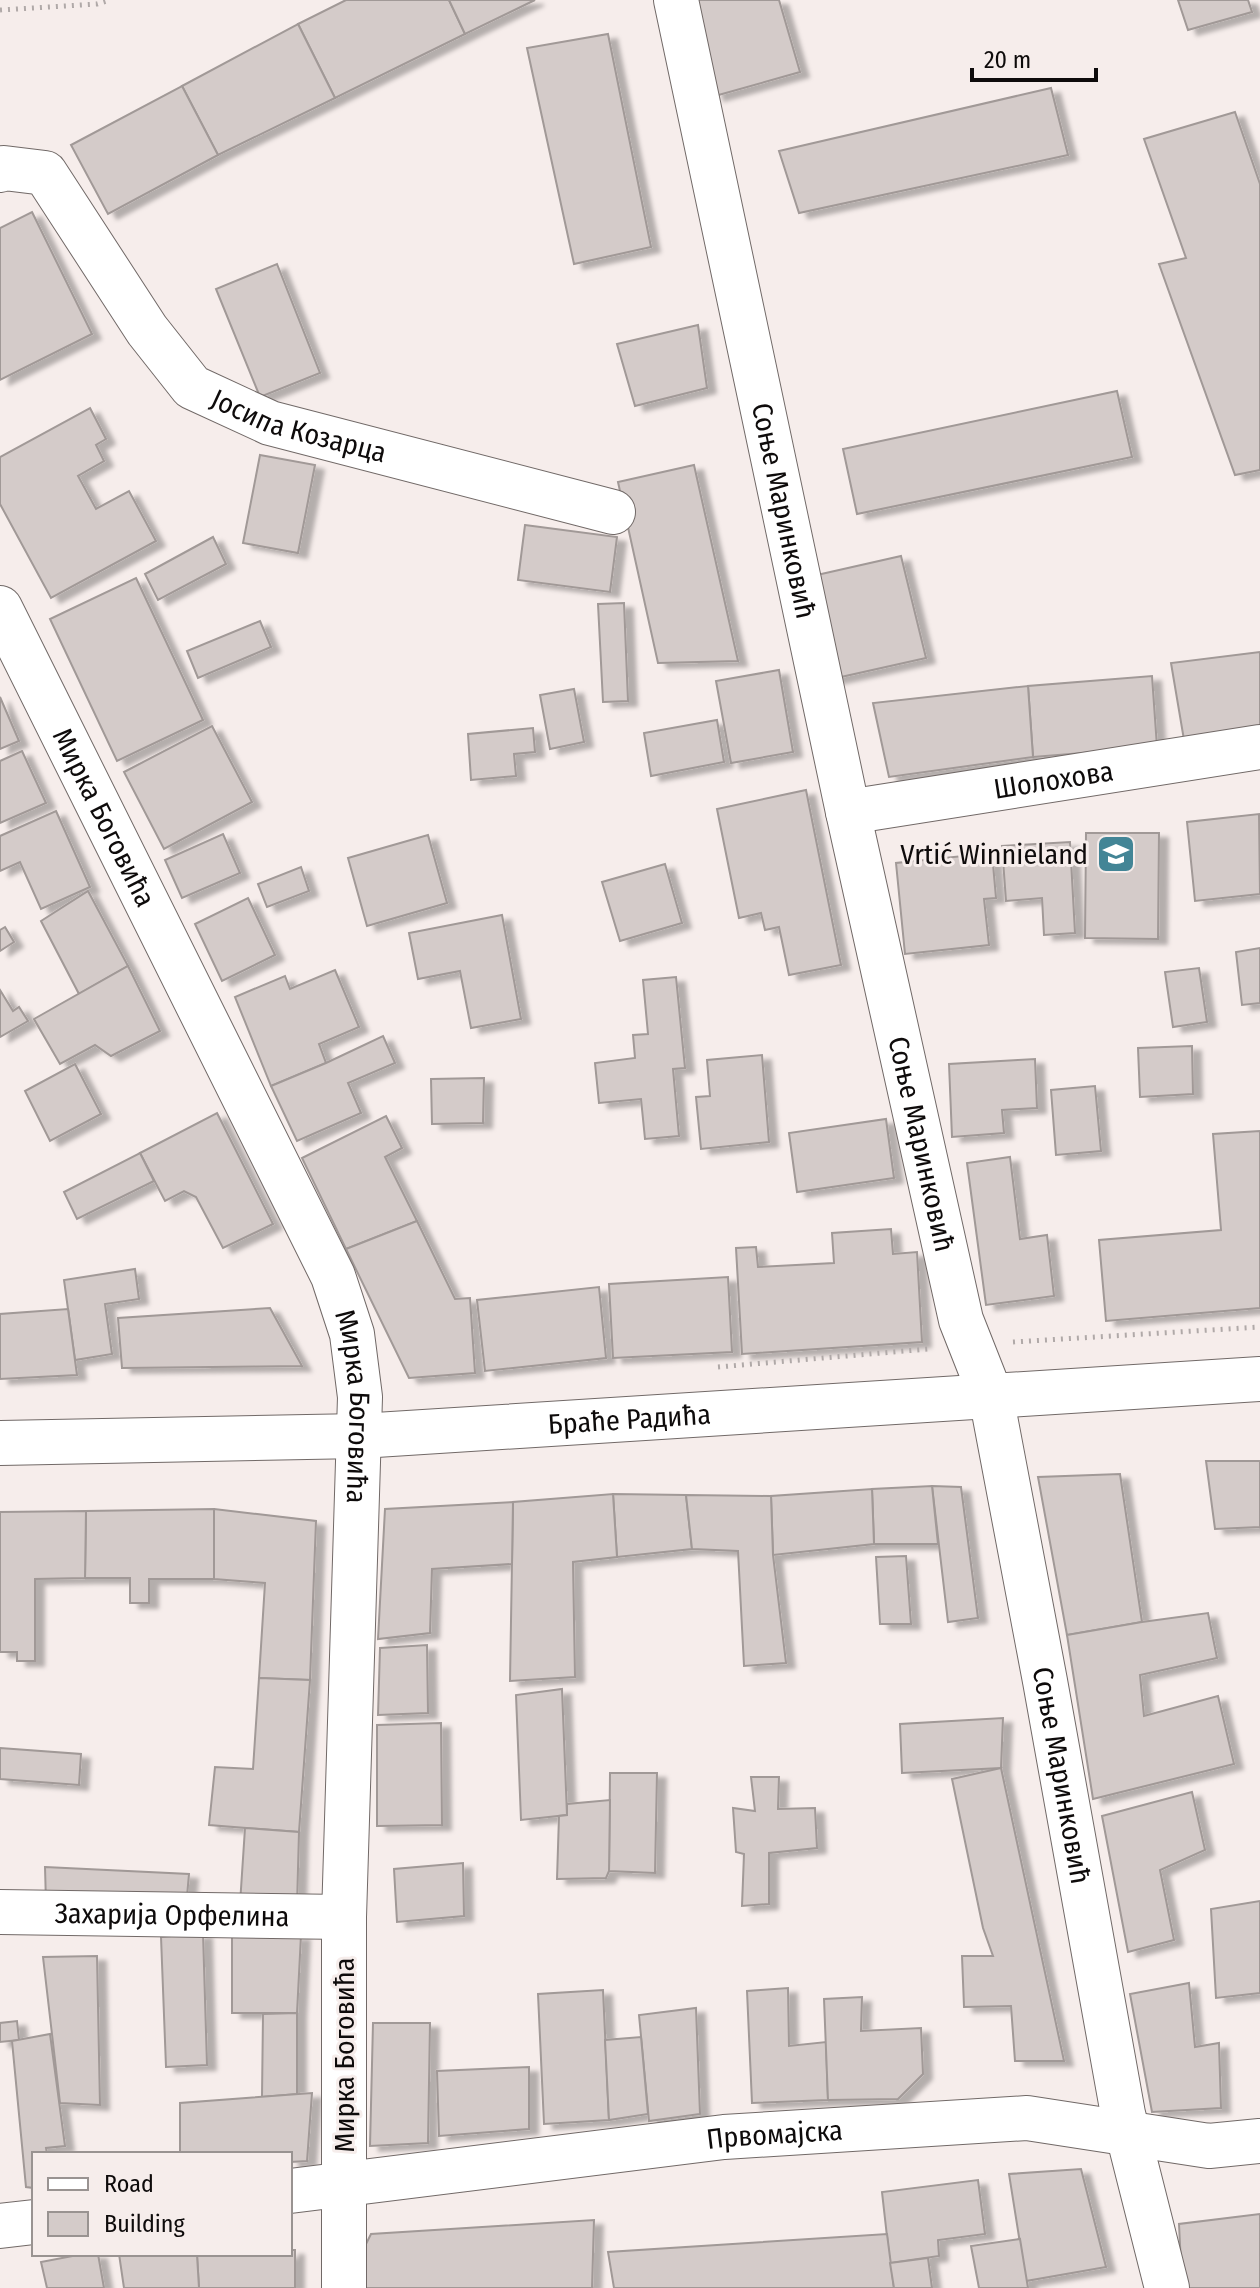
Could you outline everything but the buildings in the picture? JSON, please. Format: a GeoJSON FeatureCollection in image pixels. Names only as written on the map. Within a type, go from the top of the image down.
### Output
{"type":"FeatureCollection","features":[{"type":"Feature","properties":{"kind":"street","name":"Соње Маринковић"},"geometry":{"type":"LineString","coordinates":[[676,0],[848,812],[961,1320],[991,1396],[1127,2133],[1167,2288]]}},
{"type":"Feature","properties":{"kind":"street","name":"Јосипа Козарца"},"geometry":{"type":"LineString","coordinates":[[0,170],[45,173],[147,330],[192,387],[270,423],[613,512]]}},
{"type":"Feature","properties":{"kind":"street","name":"Мирка Боговића"},"geometry":{"type":"LineString","coordinates":[[0,608],[333,1276],[352,1334],[360,1397],[360,1436],[344,1917],[344,2288]]}},
{"type":"Feature","properties":{"kind":"street","name":"Шолохова"},"geometry":{"type":"LineString","coordinates":[[848,812],[1260,747]]}},
{"type":"Feature","properties":{"kind":"street","name":"Браће Радића"},"geometry":{"type":"LineString","coordinates":[[0,1443],[360,1436],[1260,1379]]}},
{"type":"Feature","properties":{"kind":"street","name":"Захарија Орфелина"},"geometry":{"type":"LineString","coordinates":[[0,1912],[344,1917]]}},
{"type":"Feature","properties":{"kind":"street","name":"Првомајска"},"geometry":{"type":"LineString","coordinates":[[292,2191],[724,2137],[1027,2118],[1209,2146],[1260,2141]]}},
{"type":"Feature","properties":{"kind":"street"},"geometry":{"type":"LineString","coordinates":[[0,2226],[32,2222]]}},
{"type":"Feature","properties":{"kind":"path"},"geometry":{"type":"LineString","coordinates":[[0,10],[97,4],[110,0]]}},
{"type":"Feature","properties":{"kind":"path"},"geometry":{"type":"LineString","coordinates":[[705,1368],[972,1345],[1260,1327]]}},
{"type":"Feature","properties":{"kind":"place","name":"Vrtić Winnieland"},"geometry":{"type":"Point","coordinates":[1116,854]}}]}
